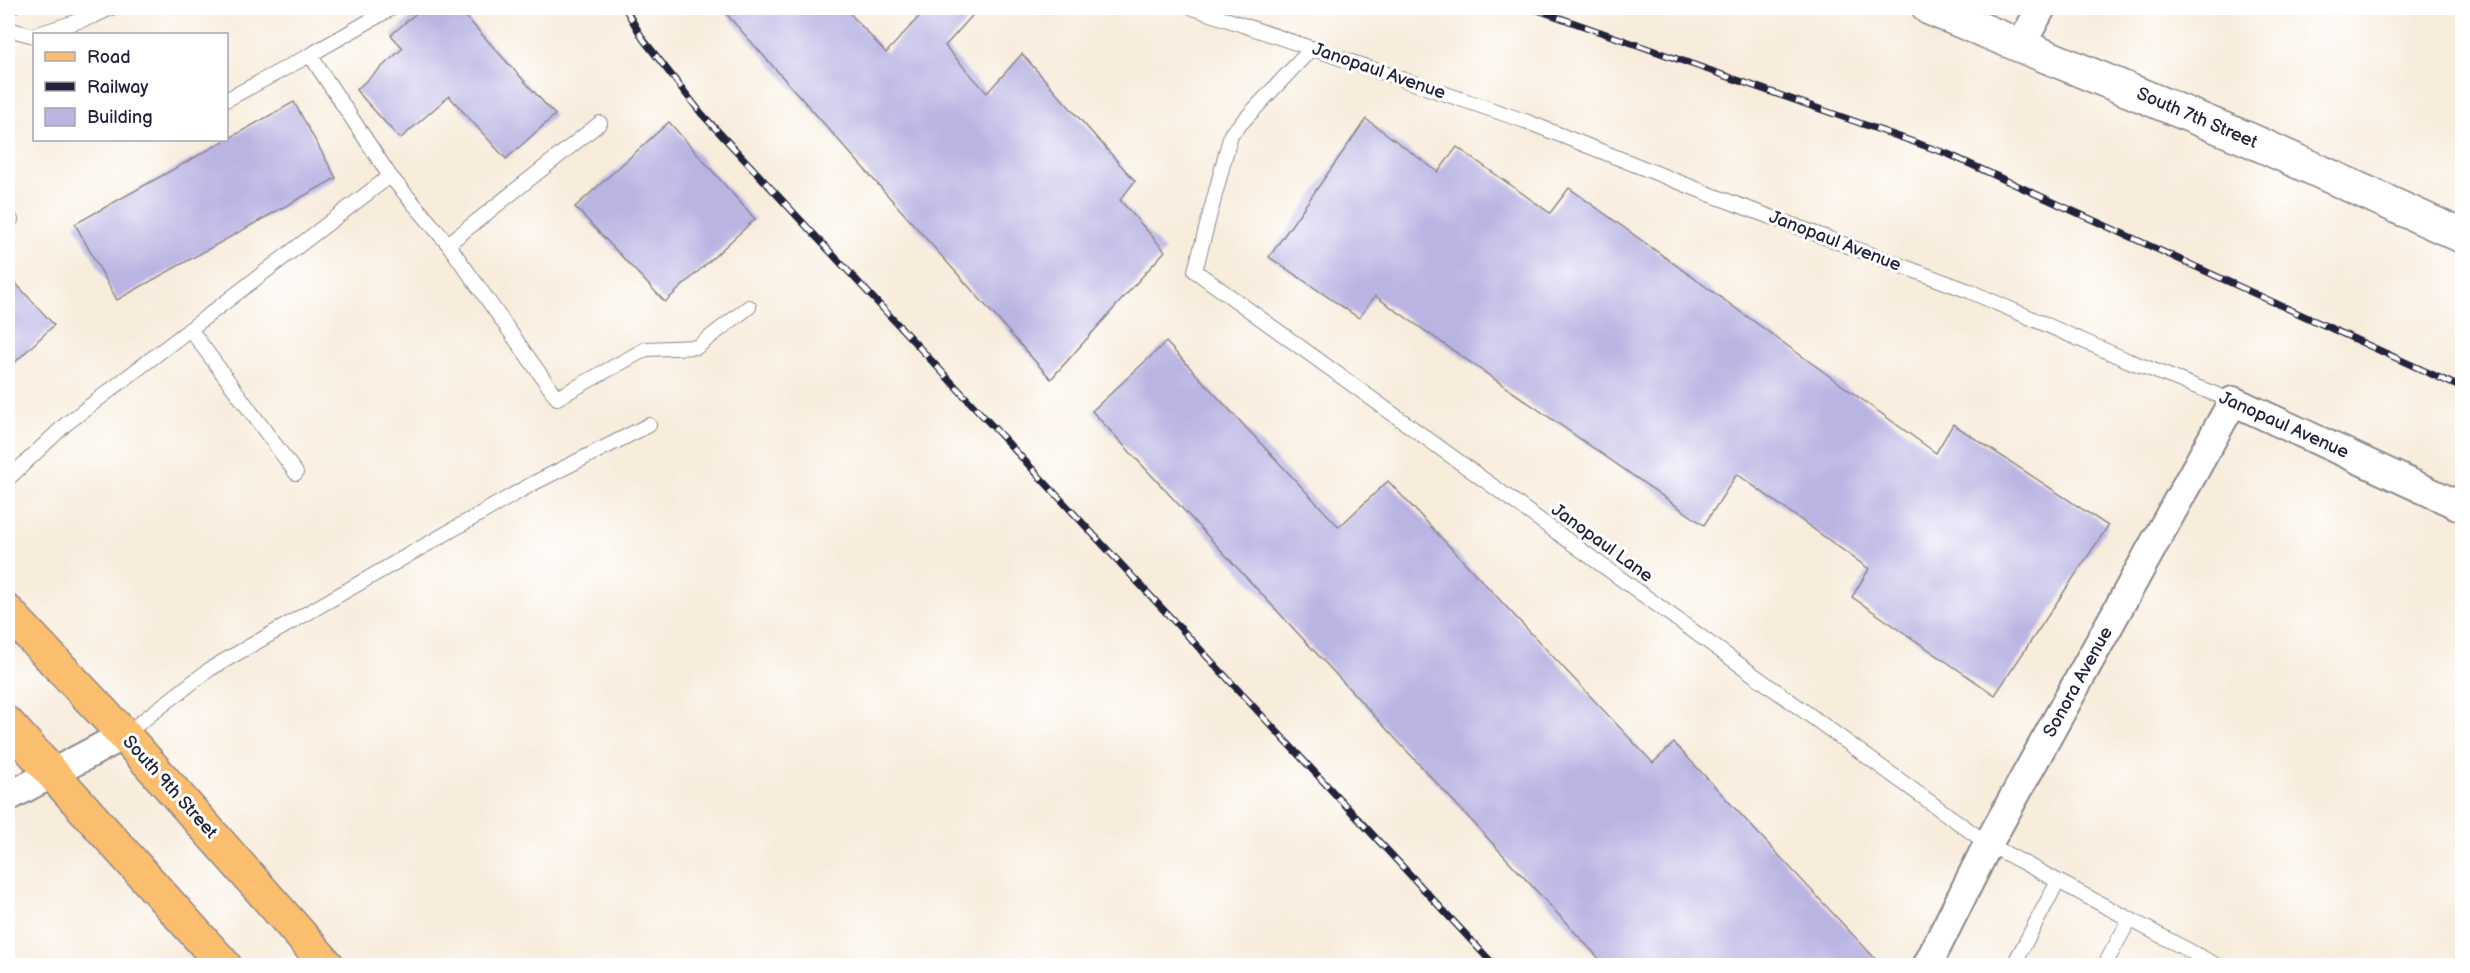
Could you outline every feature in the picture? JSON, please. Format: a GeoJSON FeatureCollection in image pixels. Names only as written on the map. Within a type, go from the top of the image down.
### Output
{"type":"FeatureCollection","features":[{"type":"Feature","properties":{"kind":"main road","name":"South 9th Street"},"geometry":{"type":"LineString","coordinates":[[8,612],[124,735],[328,966]]}},
{"type":"Feature","properties":{"kind":"main road"},"geometry":{"type":"LineString","coordinates":[[8,724],[225,966]]}},
{"type":"Feature","properties":{"kind":"street","name":"South 7th Street"},"geometry":{"type":"LineString","coordinates":[[1929,8],[2250,140],[2463,236]]}},
{"type":"Feature","properties":{"kind":"street"},"geometry":{"type":"LineString","coordinates":[[2021,45],[2041,8]]}},
{"type":"Feature","properties":{"kind":"street","name":"Janopaul Avenue"},"geometry":{"type":"LineString","coordinates":[[2233,401],[2463,507]]}},
{"type":"Feature","properties":{"kind":"street","name":"Sonora Avenue"},"geometry":{"type":"LineString","coordinates":[[1927,966],[1988,844],[2233,401]]}},
{"type":"Feature","properties":{"kind":"street"},"geometry":{"type":"LineString","coordinates":[[8,797],[124,735]]}},
{"type":"Feature","properties":{"kind":"lane"},"geometry":{"type":"LineString","coordinates":[[42,33],[111,8]]}},
{"type":"Feature","properties":{"kind":"lane"},"geometry":{"type":"LineString","coordinates":[[228,99],[392,8]]}},
{"type":"Feature","properties":{"kind":"lane","name":"Janopaul Avenue"},"geometry":{"type":"LineString","coordinates":[[1194,8],[1525,121],[1719,198],[1969,291],[2127,360],[2233,401]]}},
{"type":"Feature","properties":{"kind":"lane"},"geometry":{"type":"LineString","coordinates":[[8,29],[33,34]]}},
{"type":"Feature","properties":{"kind":"lane","name":"Janopaul Lane"},"geometry":{"type":"LineString","coordinates":[[1312,48],[1231,134],[1195,271],[1988,844],[2218,966]]}},
{"type":"Feature","properties":{"kind":"lane"},"geometry":{"type":"LineString","coordinates":[[310,55],[390,176],[448,244],[557,398],[646,350],[697,347],[749,307]]}},
{"type":"Feature","properties":{"kind":"lane"},"geometry":{"type":"LineString","coordinates":[[448,244],[600,123]]}},
{"type":"Feature","properties":{"kind":"lane"},"geometry":{"type":"LineString","coordinates":[[8,479],[66,424],[390,176]]}},
{"type":"Feature","properties":{"kind":"lane"},"geometry":{"type":"LineString","coordinates":[[190,329],[296,473]]}},
{"type":"Feature","properties":{"kind":"lane"},"geometry":{"type":"LineString","coordinates":[[124,735],[210,669],[532,484],[649,425]]}},
{"type":"Feature","properties":{"kind":"lane"},"geometry":{"type":"LineString","coordinates":[[2013,966],[2058,881]]}},
{"type":"Feature","properties":{"kind":"lane"},"geometry":{"type":"LineString","coordinates":[[2104,966],[2130,919]]}},
{"type":"Feature","properties":{"kind":"building"},"geometry":{"type":"Polygon","coordinates":[[[422,8],[458,8],[555,115],[506,159],[449,96],[400,139],[356,90],[403,48],[391,35],[422,8]]]}},
{"type":"Feature","properties":{"kind":"building"},"geometry":{"type":"Polygon","coordinates":[[[721,8],[845,8],[886,53],[927,8],[979,8],[945,46],[987,93],[1022,54],[1135,181],[1120,200],[1165,251],[1051,379],[721,8]]]}},
{"type":"Feature","properties":{"kind":"building"},"geometry":{"type":"Polygon","coordinates":[[[294,102],[336,178],[117,300],[75,224],[224,141],[228,141],[228,139],[294,102]]]}},
{"type":"Feature","properties":{"kind":"building"},"geometry":{"type":"Polygon","coordinates":[[[1366,119],[1438,172],[1457,147],[1550,213],[1569,188],[1936,453],[1953,424],[2108,526],[1995,695],[1852,597],[1869,569],[1737,474],[1704,525],[1375,296],[1359,318],[1269,257],[1366,119]]]}},
{"type":"Feature","properties":{"kind":"building"},"geometry":{"type":"Polygon","coordinates":[[[669,122],[755,219],[665,302],[575,207],[669,122]]]}},
{"type":"Feature","properties":{"kind":"building"},"geometry":{"type":"Polygon","coordinates":[[[8,275],[54,325],[8,369],[8,275]]]}},
{"type":"Feature","properties":{"kind":"building"},"geometry":{"type":"Polygon","coordinates":[[[1166,342],[1339,527],[1388,481],[1653,763],[1674,743],[1882,966],[1606,966],[1092,411],[1166,342]]]}},
{"type":"Feature","properties":{"kind":"railway"},"geometry":{"type":"LineString","coordinates":[[625,8],[643,39],[701,113],[1495,966]]}},
{"type":"Feature","properties":{"kind":"railway"},"geometry":{"type":"LineString","coordinates":[[1532,8],[1948,154],[2462,388]]}}]}
